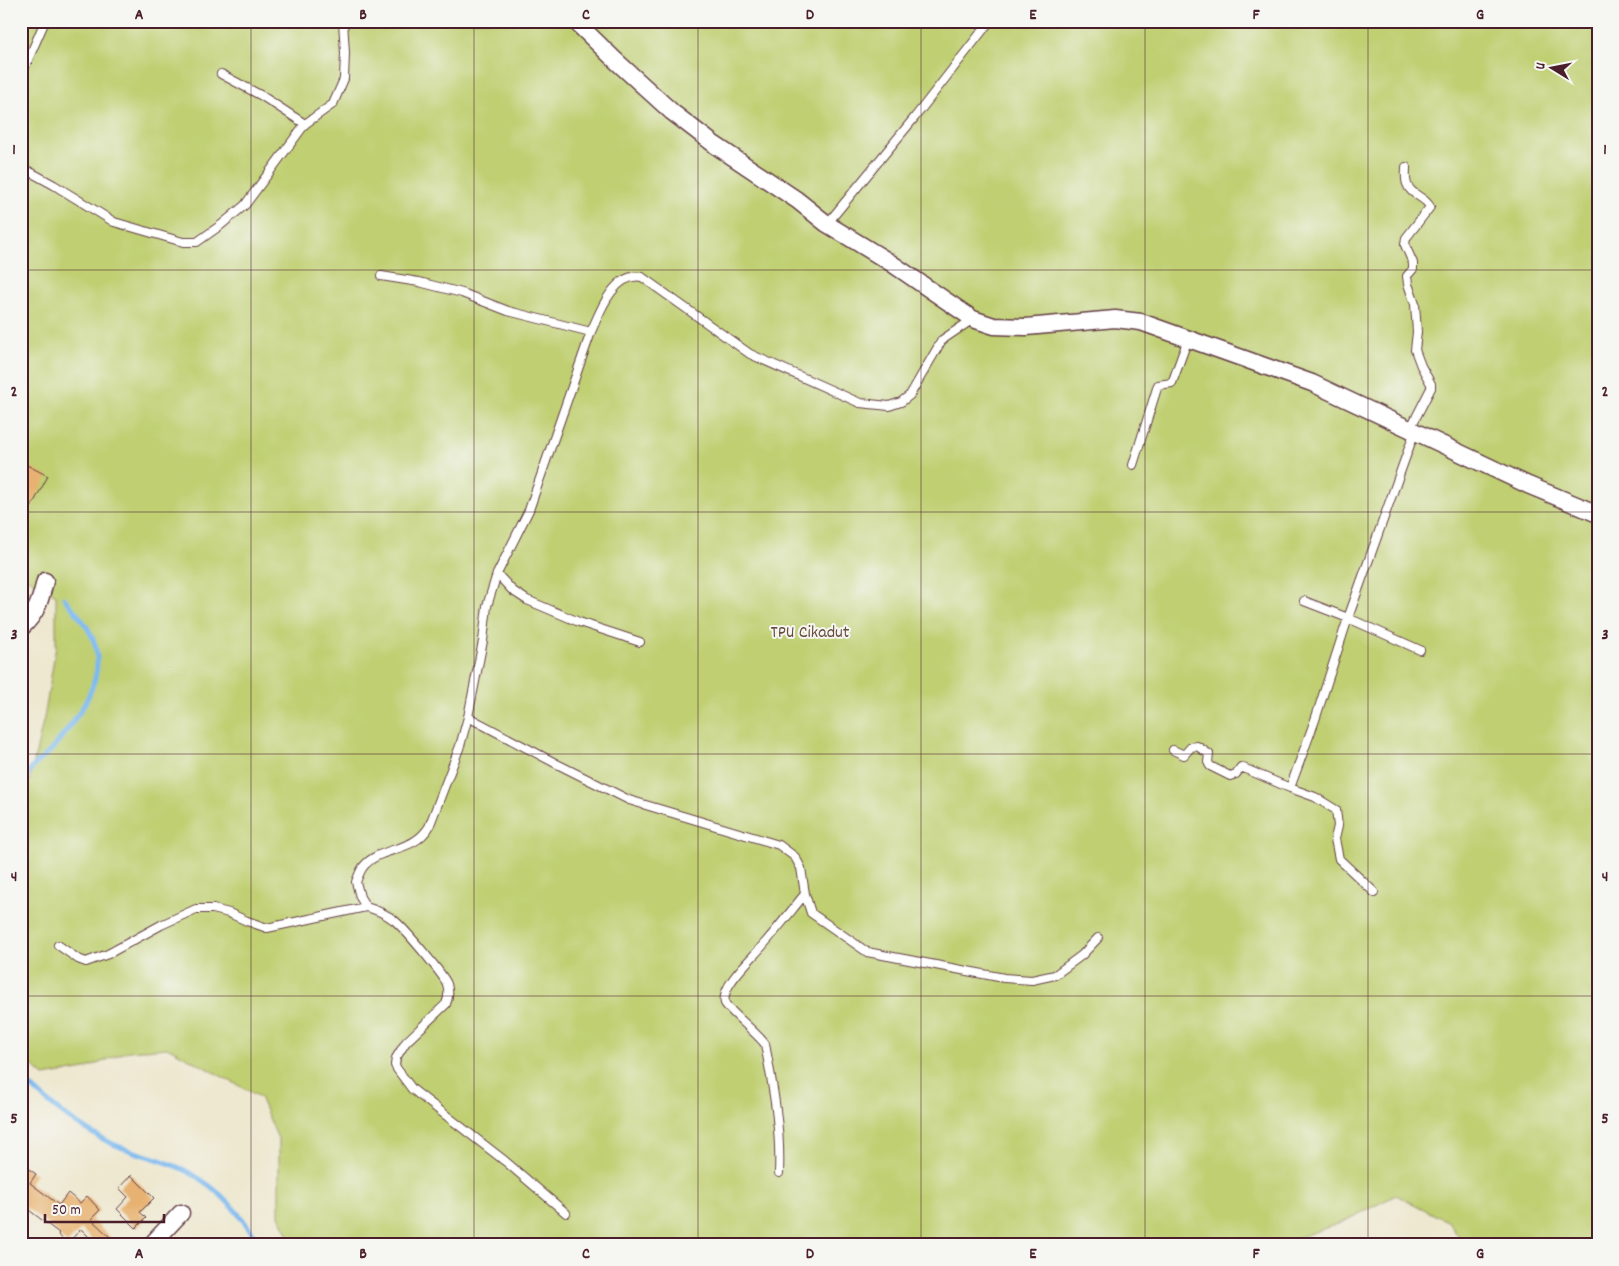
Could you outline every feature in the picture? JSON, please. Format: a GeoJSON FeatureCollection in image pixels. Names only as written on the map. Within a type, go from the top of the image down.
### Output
{"type":"FeatureCollection","features":[{"type":"Feature","properties":{"kind":"street"},"geometry":{"type":"LineString","coordinates":[[574,21],[672,112],[715,145],[797,200],[828,224],[891,263],[973,319],[994,326],[1026,326],[1115,319],[1141,322],[1312,383],[1520,482],[1598,514]]}},
{"type":"Feature","properties":{"kind":"street"},"geometry":{"type":"LineString","coordinates":[[21,628],[32,617],[39,604],[45,582]]}},
{"type":"Feature","properties":{"kind":"street"},"geometry":{"type":"LineString","coordinates":[[151,1245],[182,1213]]}},
{"type":"Feature","properties":{"kind":"lane"},"geometry":{"type":"LineString","coordinates":[[21,76],[45,21]]}},
{"type":"Feature","properties":{"kind":"lane"},"geometry":{"type":"LineString","coordinates":[[21,167],[114,222],[183,242],[196,242],[222,225],[245,205],[305,124],[334,104],[344,79],[343,21]]}},
{"type":"Feature","properties":{"kind":"lane"},"geometry":{"type":"LineString","coordinates":[[828,224],[921,110],[990,21]]}},
{"type":"Feature","properties":{"kind":"lane"},"geometry":{"type":"LineString","coordinates":[[221,74],[262,96],[305,124]]}},
{"type":"Feature","properties":{"kind":"lane"},"geometry":{"type":"LineString","coordinates":[[1290,788],[1315,720],[1412,430],[1431,384],[1420,366],[1415,350],[1417,332],[1415,304],[1407,276],[1413,268],[1413,263],[1405,245],[1406,238],[1430,207],[1428,202],[1406,184],[1406,167]]}},
{"type":"Feature","properties":{"kind":"lane"},"geometry":{"type":"LineString","coordinates":[[381,276],[419,282],[462,293],[508,311],[591,332]]}},
{"type":"Feature","properties":{"kind":"lane"},"geometry":{"type":"LineString","coordinates":[[366,907],[360,897],[356,882],[364,867],[379,855],[415,843],[429,827],[446,785],[468,716],[483,641],[487,606],[496,574],[529,510],[591,332],[612,292],[623,281],[634,276],[642,277],[750,354],[860,403],[889,406],[901,402],[910,395],[942,340],[973,319]]}},
{"type":"Feature","properties":{"kind":"lane"},"geometry":{"type":"LineString","coordinates":[[1132,465],[1158,385],[1172,383],[1188,339]]}},
{"type":"Feature","properties":{"kind":"lane"},"geometry":{"type":"LineString","coordinates":[[496,574],[513,591],[527,600],[579,622],[640,642]]}},
{"type":"Feature","properties":{"kind":"lane"},"geometry":{"type":"LineString","coordinates":[[1304,602],[1348,618],[1420,650]]}},
{"type":"Feature","properties":{"kind":"lane"},"geometry":{"type":"LineString","coordinates":[[468,716],[629,800],[779,845],[795,857],[801,868],[805,894],[811,913],[867,952],[1004,978],[1032,980],[1055,975],[1082,955],[1098,938]]}},
{"type":"Feature","properties":{"kind":"lane"},"geometry":{"type":"LineString","coordinates":[[1173,750],[1184,755],[1191,747],[1197,746],[1209,754],[1208,762],[1210,766],[1230,776],[1236,774],[1242,767],[1315,797],[1336,810],[1338,826],[1334,839],[1339,859],[1374,892]]}},
{"type":"Feature","properties":{"kind":"lane"},"geometry":{"type":"LineString","coordinates":[[779,1173],[780,1146],[778,1124],[765,1044],[753,1030],[729,1010],[725,1002],[726,992],[742,968],[762,947],[805,894]]}},
{"type":"Feature","properties":{"kind":"lane"},"geometry":{"type":"LineString","coordinates":[[58,945],[78,959],[86,962],[108,954],[161,925],[196,909],[213,909],[229,913],[247,922],[268,928],[366,907],[379,911],[396,922],[430,960],[447,984],[449,997],[446,1004],[406,1042],[396,1058],[395,1065],[397,1069],[412,1089],[505,1161],[566,1213]]}},
{"type":"Feature","properties":{"kind":"green space","name":"TPU Cikadut"},"geometry":{"type":"Polygon","coordinates":[[[21,21],[1598,21],[1598,1245],[1463,1245],[1449,1222],[1396,1195],[1341,1223],[1276,1245],[294,1245],[279,1216],[279,1141],[260,1097],[169,1048],[128,1051],[85,1069],[44,1076],[21,1056],[21,797],[30,779],[45,713],[56,646],[56,595],[21,575],[21,21]]]}},
{"type":"Feature","properties":{"kind":"building"},"geometry":{"type":"Polygon","coordinates":[[[21,462],[48,476],[21,526],[21,462]]]}},
{"type":"Feature","properties":{"kind":"building"},"geometry":{"type":"Polygon","coordinates":[[[21,1164],[36,1174],[30,1183],[59,1205],[68,1193],[80,1203],[87,1196],[100,1210],[91,1219],[111,1238],[104,1245],[97,1245],[81,1229],[67,1244],[59,1233],[21,1204],[21,1164]]]}},
{"type":"Feature","properties":{"kind":"building"},"geometry":{"type":"Polygon","coordinates":[[[131,1175],[154,1198],[140,1212],[146,1218],[136,1228],[117,1209],[128,1197],[119,1188],[131,1175]]]}},
{"type":"Feature","properties":{"kind":"waterway"},"geometry":{"type":"LineString","coordinates":[[21,784],[32,768],[52,749],[80,712],[88,698],[97,669],[97,654],[91,634],[64,598]]}},
{"type":"Feature","properties":{"kind":"waterway"},"geometry":{"type":"LineString","coordinates":[[21,1077],[53,1106],[100,1138],[183,1169],[210,1186],[232,1206],[260,1245]]}}]}
